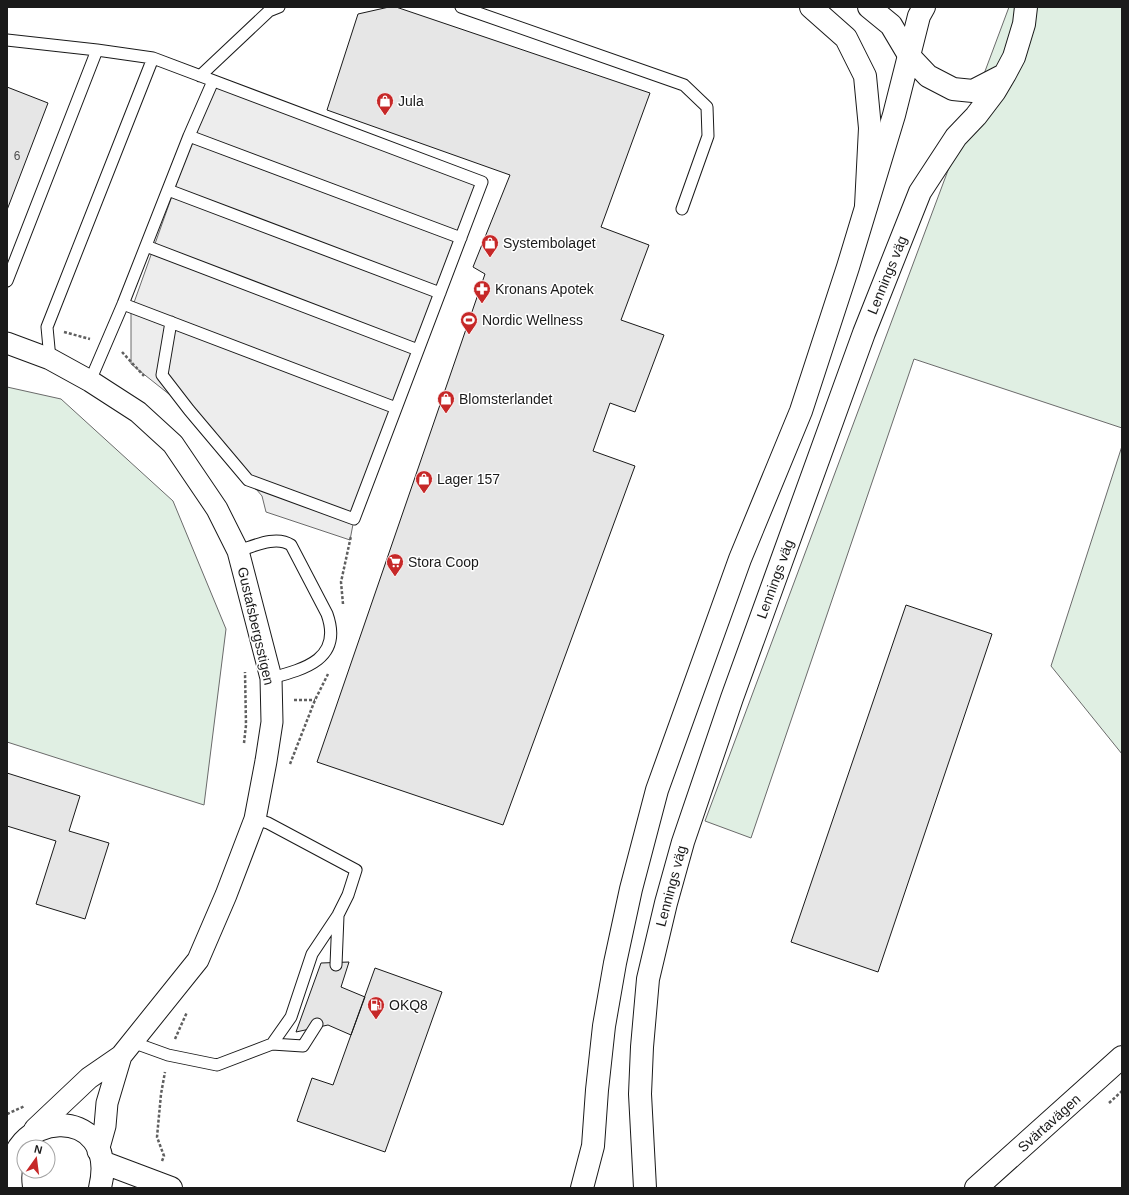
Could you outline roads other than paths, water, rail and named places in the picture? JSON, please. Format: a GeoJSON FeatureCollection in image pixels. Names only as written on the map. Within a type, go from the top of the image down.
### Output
{"type":"FeatureCollection","features":[{"type":"Feature","properties":{"kind":"main road"},"geometry":{"type":"LineString","coordinates":[[811,7],[846,38],[865,76],[870,128],[866,206]]}},
{"type":"Feature","properties":{"kind":"main road"},"geometry":{"type":"LineString","coordinates":[[869,7],[892,25],[910,57],[928,76],[953,89],[973,91],[1005,74]]}},
{"type":"Feature","properties":{"kind":"main road"},"geometry":{"type":"LineString","coordinates":[[582,1188],[593,1146],[597,1090],[604,1033],[616,963],[631,889],[657,790],[740,559],[801,411],[848,267],[894,115],[910,57],[919,16],[924,7]]}},
{"type":"Feature","properties":{"kind":"main road","name":"Lennings väg"},"geometry":{"type":"LineString","coordinates":[[646,1188],[640,1094],[642,1047],[648,979],[666,903],[685,835],[735,690],[862,340],[920,192],[956,137],[976,116],[1005,74],[1014,56],[1024,24],[1026,7]]}},
{"type":"Feature","properties":{"kind":"main road","name":"Svärtavägen"},"geometry":{"type":"LineString","coordinates":[[976,1188],[1122,1057]]}},
{"type":"Feature","properties":{"kind":"main road"},"geometry":{"type":"LineString","coordinates":[[9,1183],[8,1169],[11,1157],[22,1134],[46,1125],[59,1124],[82,1132],[91,1140],[100,1156],[103,1176],[100,1188]]}},
{"type":"Feature","properties":{"kind":"main road"},"geometry":{"type":"LineString","coordinates":[[100,1156],[171,1188]]}},
{"type":"Feature","properties":{"kind":"street","name":"Gustafsbergsstigen"},"geometry":{"type":"LineString","coordinates":[[7,343],[50,359],[90,381],[138,412],[173,444],[217,509],[238,551],[271,678],[272,722],[266,761],[254,819],[226,895],[198,960],[127,1049],[89,1078],[22,1134]]}},
{"type":"Feature","properties":{"kind":"street","name":"Gustafsbergsstigen"},"geometry":{"type":"LineString","coordinates":[[100,1156],[107,1103],[127,1049]]}},
{"type":"Feature","properties":{"kind":"lane"},"geometry":{"type":"LineString","coordinates":[[200,76],[269,11],[279,7]]}},
{"type":"Feature","properties":{"kind":"lane"},"geometry":{"type":"LineString","coordinates":[[462,7],[684,85],[707,107],[708,136],[682,209]]}},
{"type":"Feature","properties":{"kind":"lane"},"geometry":{"type":"LineString","coordinates":[[7,40],[152,58],[482,182],[354,519],[248,480],[189,410],[162,375],[171,322]]}},
{"type":"Feature","properties":{"kind":"lane"},"geometry":{"type":"LineString","coordinates":[[7,281],[97,50]]}},
{"type":"Feature","properties":{"kind":"lane"},"geometry":{"type":"LineString","coordinates":[[50,359],[48,328],[152,58]]}},
{"type":"Feature","properties":{"kind":"lane"},"geometry":{"type":"LineString","coordinates":[[90,381],[123,304],[189,136],[213,81]]}},
{"type":"Feature","properties":{"kind":"lane"},"geometry":{"type":"LineString","coordinates":[[189,136],[460,238]]}},
{"type":"Feature","properties":{"kind":"lane"},"geometry":{"type":"LineString","coordinates":[[168,190],[440,293]]}},
{"type":"Feature","properties":{"kind":"lane"},"geometry":{"type":"LineString","coordinates":[[146,246],[418,350]]}},
{"type":"Feature","properties":{"kind":"lane"},"geometry":{"type":"LineString","coordinates":[[123,304],[396,408]]}},
{"type":"Feature","properties":{"kind":"lane"},"geometry":{"type":"LineString","coordinates":[[238,551],[275,541],[286,542],[291,545],[327,614],[330,624],[330,640],[327,651],[315,662],[298,671],[271,678]]}},
{"type":"Feature","properties":{"kind":"lane"},"geometry":{"type":"LineString","coordinates":[[254,819],[268,823],[356,870],[348,895],[338,915],[312,954],[291,1017],[272,1044]]}},
{"type":"Feature","properties":{"kind":"lane"},"geometry":{"type":"LineString","coordinates":[[336,966],[338,915]]}},
{"type":"Feature","properties":{"kind":"lane"},"geometry":{"type":"LineString","coordinates":[[127,1049],[168,1055],[217,1065],[272,1044],[303,1046],[317,1024]]}},
{"type":"Feature","properties":{"kind":"place","name":"Jula"},"geometry":{"type":"Point","coordinates":[385,116]}},
{"type":"Feature","properties":{"kind":"place","name":"Systembolaget"},"geometry":{"type":"Point","coordinates":[490,258]}},
{"type":"Feature","properties":{"kind":"place","name":"Kronans Apotek"},"geometry":{"type":"Point","coordinates":[482,304]}},
{"type":"Feature","properties":{"kind":"place","name":"Nordic Wellness"},"geometry":{"type":"Point","coordinates":[469,335]}},
{"type":"Feature","properties":{"kind":"place","name":"Blomsterlandet"},"geometry":{"type":"Point","coordinates":[446,414]}},
{"type":"Feature","properties":{"kind":"place","name":"Lager 157"},"geometry":{"type":"Point","coordinates":[424,494]}},
{"type":"Feature","properties":{"kind":"place","name":"Stora Coop"},"geometry":{"type":"Point","coordinates":[395,577]}},
{"type":"Feature","properties":{"kind":"place","name":"OKQ8"},"geometry":{"type":"Point","coordinates":[376,1020]}}]}
